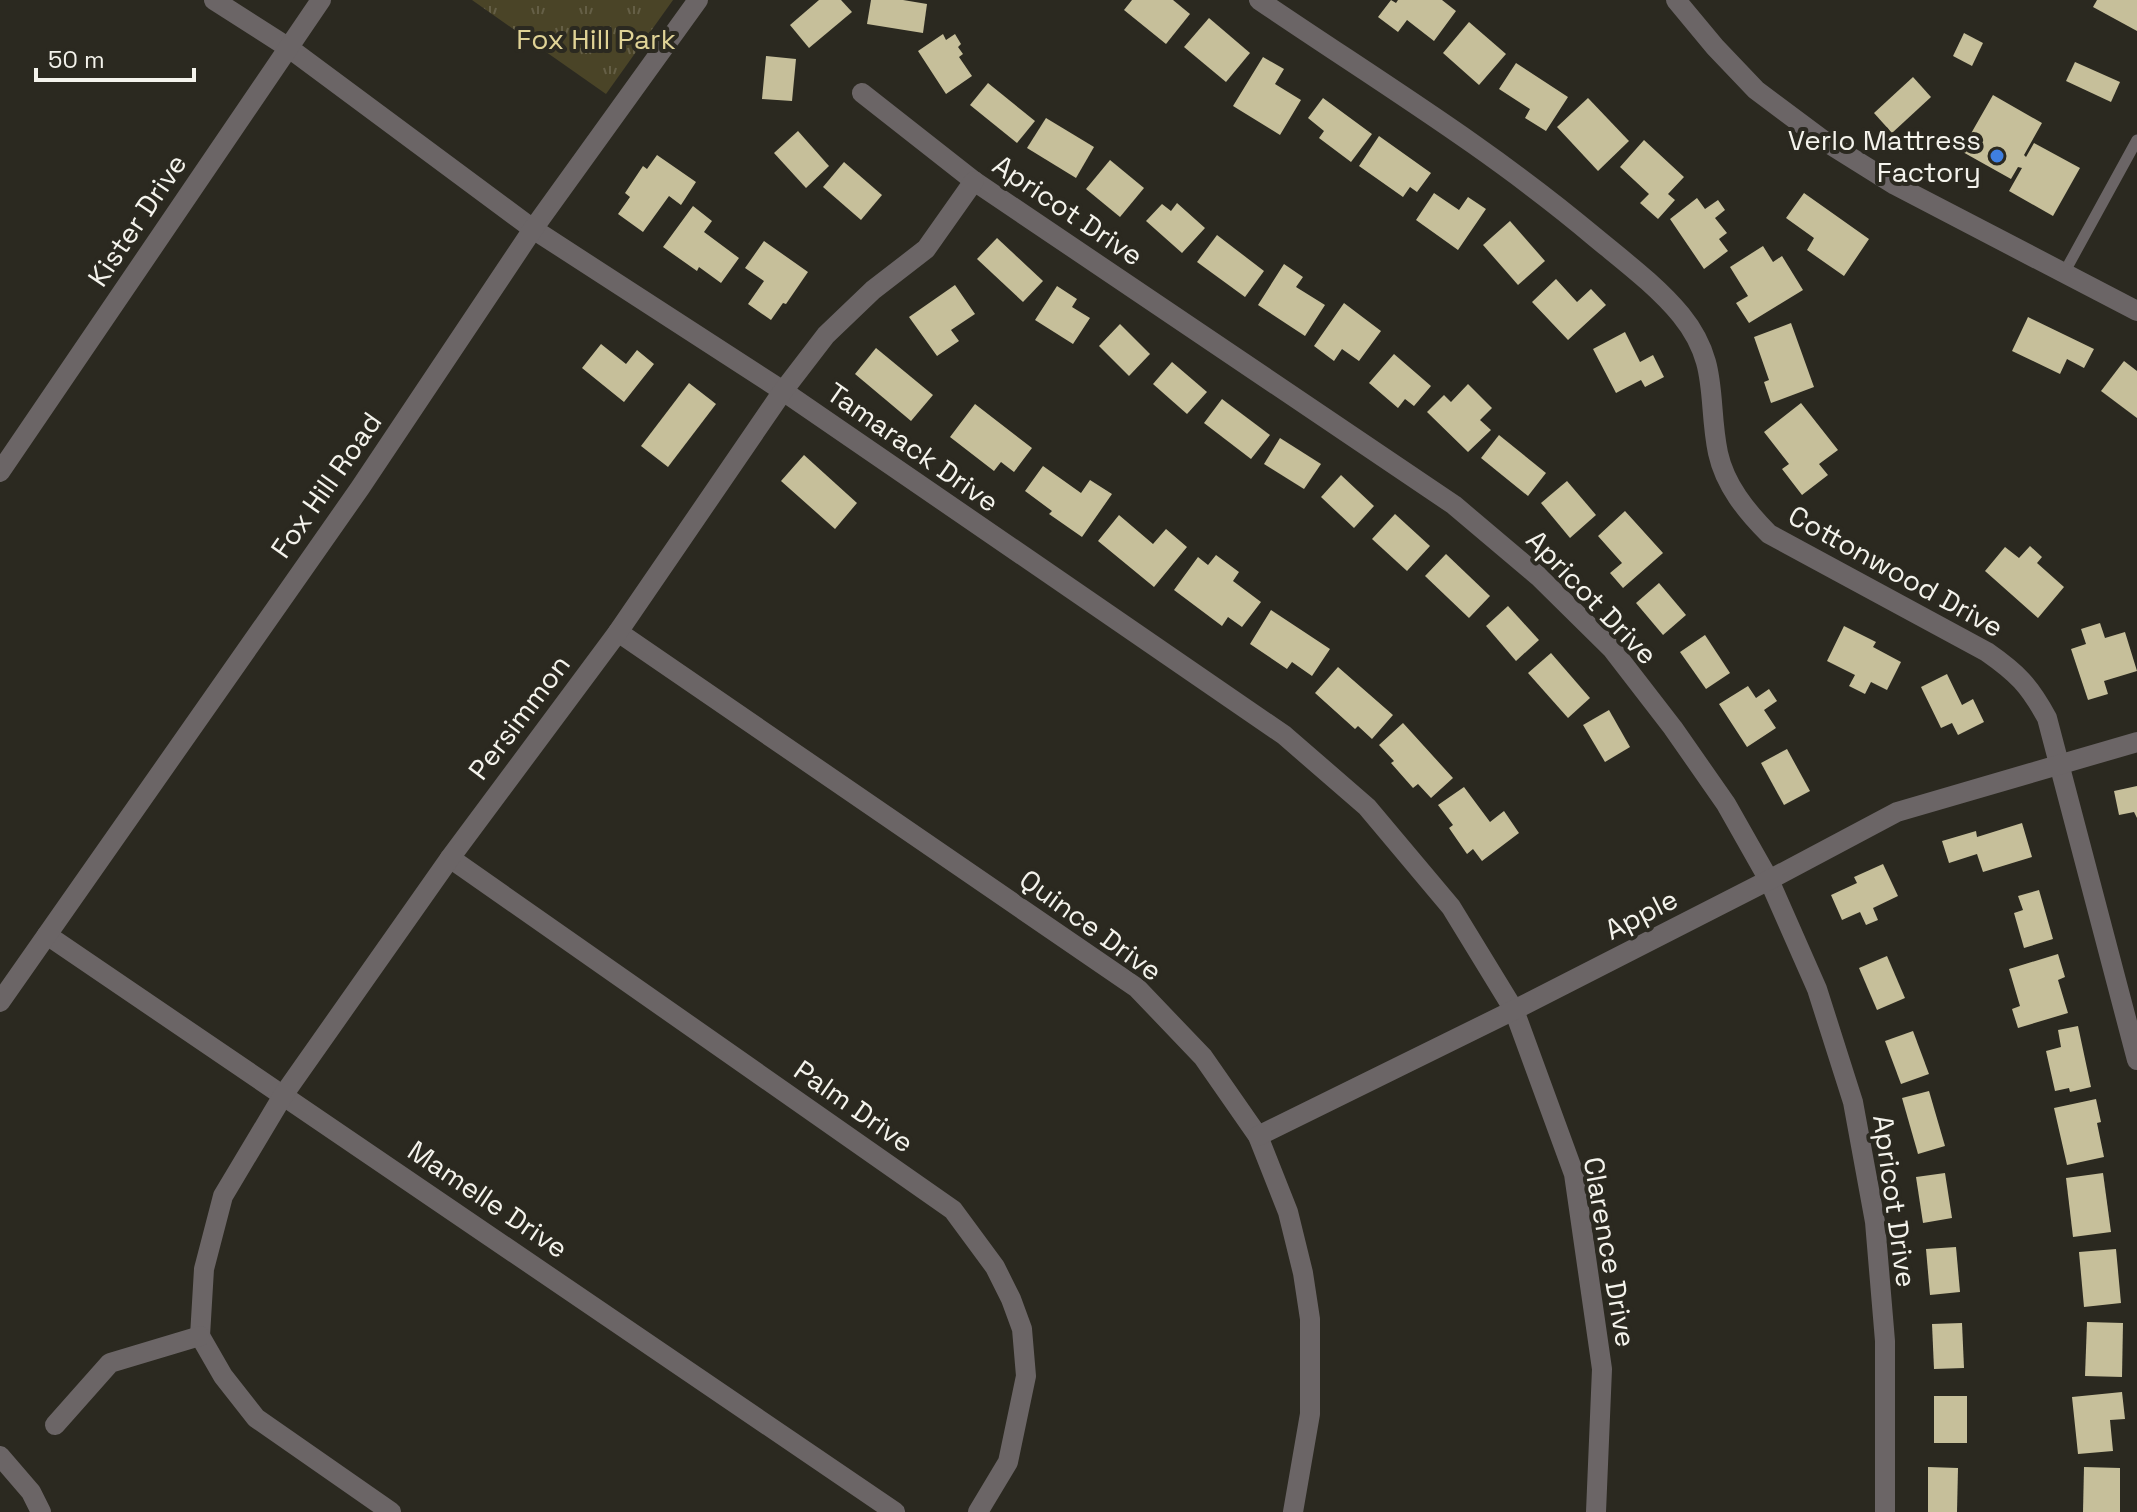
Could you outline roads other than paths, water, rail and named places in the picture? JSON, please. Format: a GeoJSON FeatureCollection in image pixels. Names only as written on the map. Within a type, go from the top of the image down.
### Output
{"type":"FeatureCollection","features":[{"type":"Feature","properties":{"kind":"street","name":"Tamarack Drive"},"geometry":{"type":"LineString","coordinates":[[214,0],[289,48],[533,229],[783,391],[1284,735],[1367,807],[1451,907],[1514,1010]]}},
{"type":"Feature","properties":{"kind":"street","name":"Kister Drive"},"geometry":{"type":"LineString","coordinates":[[0,472],[321,0]]}},
{"type":"Feature","properties":{"kind":"street","name":"Fox Hill Road"},"geometry":{"type":"LineString","coordinates":[[0,1002],[360,488],[533,229],[698,0]]}},
{"type":"Feature","properties":{"kind":"street","name":"Cottonwood Drive"},"geometry":{"type":"LineString","coordinates":[[1259,0],[1456,133],[1553,203],[1659,292],[1682,316],[1708,364],[1718,452],[1728,483],[1753,518],[1769,534],[1987,652],[2018,674],[2047,718],[2137,1060]]}},
{"type":"Feature","properties":{"kind":"street"},"geometry":{"type":"LineString","coordinates":[[1676,0],[1756,90],[1823,140],[1895,185],[2137,311]]}},
{"type":"Feature","properties":{"kind":"street","name":"Apricot Drive"},"geometry":{"type":"LineString","coordinates":[[862,93],[974,181],[1454,505],[1538,576],[1612,649],[1673,728],[1726,804],[1769,880],[1817,989],[1853,1102],[1875,1222],[1885,1341],[1885,1512]]}},
{"type":"Feature","properties":{"kind":"street","name":"Persimmon"},"geometry":{"type":"LineString","coordinates":[[200,1336],[204,1269],[223,1196],[284,1094],[450,858],[618,632],[783,391],[826,335],[873,290],[926,249],[974,181]]}},
{"type":"Feature","properties":{"kind":"street","name":"Quince Drive"},"geometry":{"type":"LineString","coordinates":[[618,632],[1137,988],[1203,1057],[1258,1136],[1288,1212],[1303,1273],[1310,1319],[1310,1414],[1293,1512]]}},
{"type":"Feature","properties":{"kind":"street","name":"Apple"},"geometry":{"type":"LineString","coordinates":[[1258,1136],[1514,1010],[1897,812],[2137,742]]}},
{"type":"Feature","properties":{"kind":"street","name":"Palm Drive"},"geometry":{"type":"LineString","coordinates":[[450,858],[953,1210],[995,1267],[1011,1299],[1022,1329],[1026,1376],[1008,1462],[978,1512]]}},
{"type":"Feature","properties":{"kind":"street","name":"Mamelle Drive"},"geometry":{"type":"LineString","coordinates":[[47,935],[895,1512]]}},
{"type":"Feature","properties":{"kind":"street","name":"Clarence Drive"},"geometry":{"type":"LineString","coordinates":[[1514,1010],[1574,1174],[1602,1369],[1596,1512]]}},
{"type":"Feature","properties":{"kind":"street"},"geometry":{"type":"LineString","coordinates":[[55,1425],[110,1363],[200,1336],[223,1376],[256,1418],[391,1512]]}},
{"type":"Feature","properties":{"kind":"street"},"geometry":{"type":"LineString","coordinates":[[0,1456],[31,1492],[41,1512]]}},
{"type":"Feature","properties":{"kind":"lane"},"geometry":{"type":"LineString","coordinates":[[2064,273],[2137,140]]}},
{"type":"Feature","properties":{"kind":"place","name":"Verlo Mattress Factory"},"geometry":{"type":"Point","coordinates":[1997,156]}},
{"type":"Feature","properties":{"kind":"park label","name":"Fox Hill Park"},"geometry":{"type":"Point","coordinates":[596,39]}}]}
